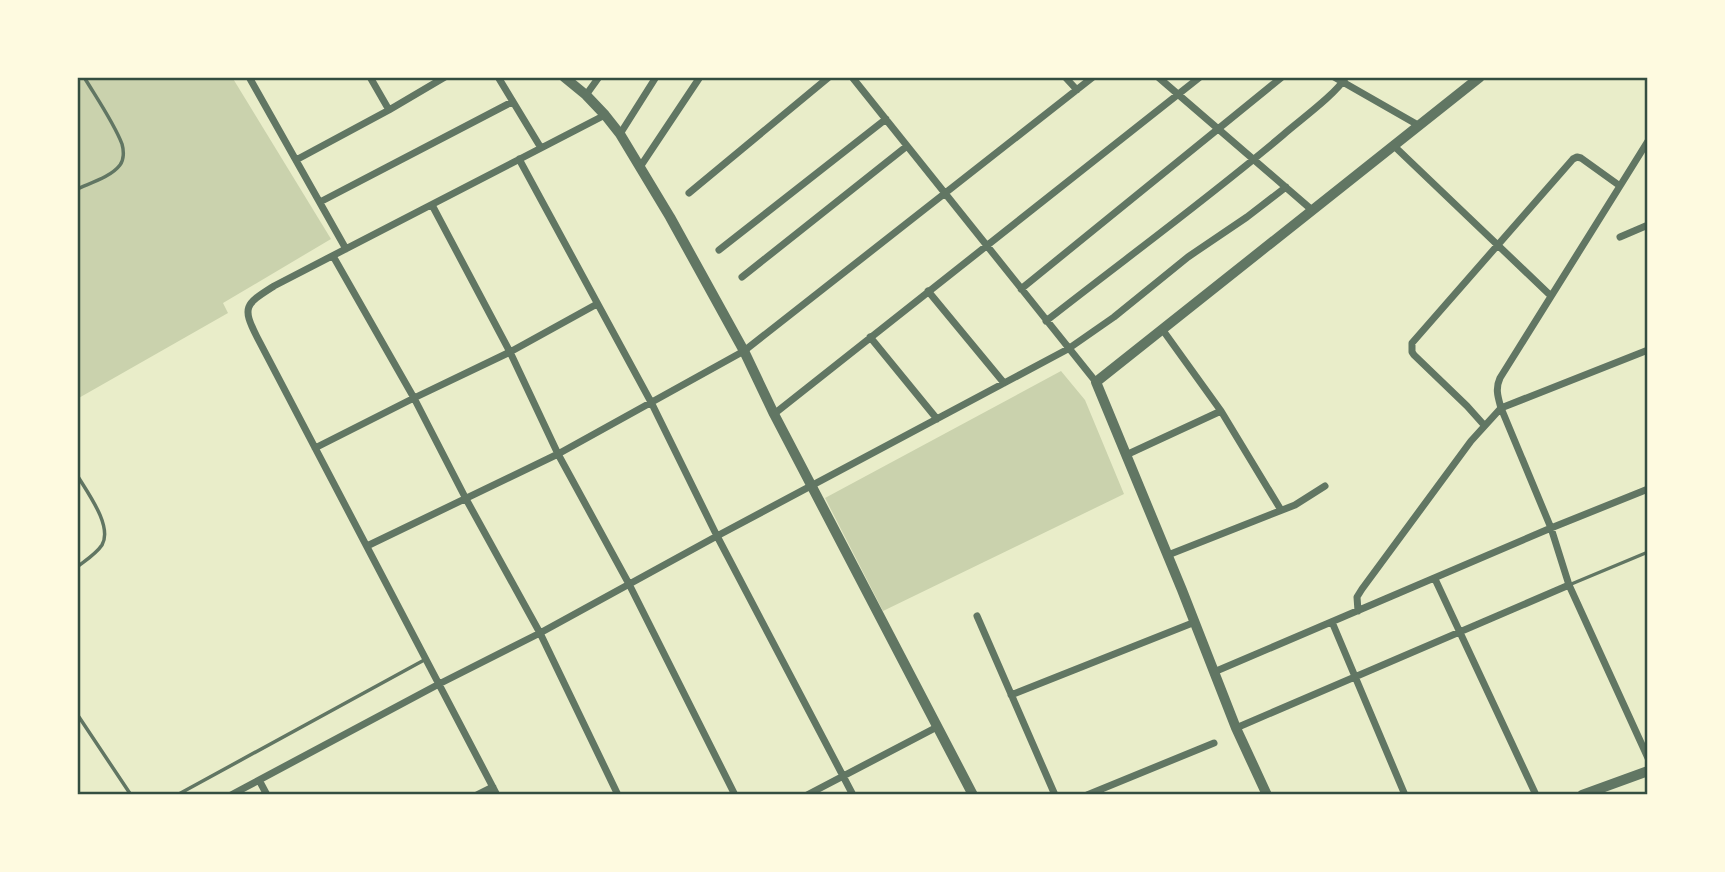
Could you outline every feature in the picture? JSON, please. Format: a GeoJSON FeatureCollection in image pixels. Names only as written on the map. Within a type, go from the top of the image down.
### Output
{"type":"FeatureCollection","features":[{"type":"Feature","properties":{"kind":"street"},"geometry":{"type":"LineString","coordinates":[[249,77],[346,249]]}},
{"type":"Feature","properties":{"kind":"street"},"geometry":{"type":"LineString","coordinates":[[370,77],[389,110]]}},
{"type":"Feature","properties":{"kind":"street"},"geometry":{"type":"LineString","coordinates":[[296,160],[445,77]]}},
{"type":"Feature","properties":{"kind":"street"},"geometry":{"type":"LineString","coordinates":[[498,77],[541,148]]}},
{"type":"Feature","properties":{"kind":"street"},"geometry":{"type":"LineString","coordinates":[[564,77],[586,95],[620,134],[670,217],[744,351],[811,486],[973,795]]}},
{"type":"Feature","properties":{"kind":"street"},"geometry":{"type":"LineString","coordinates":[[586,95],[599,77]]}},
{"type":"Feature","properties":{"kind":"street"},"geometry":{"type":"LineString","coordinates":[[620,134],[656,77]]}},
{"type":"Feature","properties":{"kind":"street"},"geometry":{"type":"LineString","coordinates":[[640,167],[700,77]]}},
{"type":"Feature","properties":{"kind":"street"},"geometry":{"type":"LineString","coordinates":[[688,192],[829,77]]}},
{"type":"Feature","properties":{"kind":"street"},"geometry":{"type":"LineString","coordinates":[[852,77],[1096,382],[1236,728],[1267,795]]}},
{"type":"Feature","properties":{"kind":"street"},"geometry":{"type":"LineString","coordinates":[[1065,77],[1077,90]]}},
{"type":"Feature","properties":{"kind":"street"},"geometry":{"type":"LineString","coordinates":[[367,546],[558,454],[744,351],[1093,77]]}},
{"type":"Feature","properties":{"kind":"street"},"geometry":{"type":"LineString","coordinates":[[1158,77],[1312,210]]}},
{"type":"Feature","properties":{"kind":"street"},"geometry":{"type":"LineString","coordinates":[[774,414],[1200,77]]}},
{"type":"Feature","properties":{"kind":"street"},"geometry":{"type":"LineString","coordinates":[[1021,289],[1282,77]]}},
{"type":"Feature","properties":{"kind":"street"},"geometry":{"type":"LineString","coordinates":[[1334,77],[1345,80],[1418,125]]}},
{"type":"Feature","properties":{"kind":"street"},"geometry":{"type":"LineString","coordinates":[[1096,382],[1480,77]]}},
{"type":"Feature","properties":{"kind":"street"},"geometry":{"type":"LineString","coordinates":[[1046,321],[1254,159],[1345,80]]}},
{"type":"Feature","properties":{"kind":"street"},"geometry":{"type":"LineString","coordinates":[[320,202],[512,102]]}},
{"type":"Feature","properties":{"kind":"street"},"geometry":{"type":"LineString","coordinates":[[477,795],[495,791],[248,319],[248,310],[251,302],[274,286],[605,115]]}},
{"type":"Feature","properties":{"kind":"street"},"geometry":{"type":"LineString","coordinates":[[719,250],[886,119]]}},
{"type":"Feature","properties":{"kind":"street"},"geometry":{"type":"LineString","coordinates":[[1648,141],[1497,385],[1501,408],[1551,528],[1569,585],[1648,758]]}},
{"type":"Feature","properties":{"kind":"street"},"geometry":{"type":"LineString","coordinates":[[1393,145],[1551,296]]}},
{"type":"Feature","properties":{"kind":"street"},"geometry":{"type":"LineString","coordinates":[[742,277],[907,146]]}},
{"type":"Feature","properties":{"kind":"street"},"geometry":{"type":"LineString","coordinates":[[1484,425],[1414,355],[1411,347],[1414,339],[1577,157],[1620,186]]}},
{"type":"Feature","properties":{"kind":"street"},"geometry":{"type":"LineString","coordinates":[[519,159],[651,402],[717,536],[853,795]]}},
{"type":"Feature","properties":{"kind":"street"},"geometry":{"type":"LineString","coordinates":[[231,795],[540,633],[1068,349],[1114,317],[1188,257],[1286,187]]}},
{"type":"Feature","properties":{"kind":"street"},"geometry":{"type":"LineString","coordinates":[[432,205],[510,352],[558,454],[629,584],[735,795]]}},
{"type":"Feature","properties":{"kind":"street"},"geometry":{"type":"LineString","coordinates":[[1620,237],[1648,225]]}},
{"type":"Feature","properties":{"kind":"street"},"geometry":{"type":"LineString","coordinates":[[333,256],[414,398],[540,633],[618,795]]}},
{"type":"Feature","properties":{"kind":"street"},"geometry":{"type":"LineString","coordinates":[[928,291],[1004,383]]}},
{"type":"Feature","properties":{"kind":"street"},"geometry":{"type":"LineString","coordinates":[[315,448],[510,352],[597,304]]}},
{"type":"Feature","properties":{"kind":"street"},"geometry":{"type":"LineString","coordinates":[[1162,329],[1221,411],[1282,510]]}},
{"type":"Feature","properties":{"kind":"street"},"geometry":{"type":"LineString","coordinates":[[870,337],[937,419]]}},
{"type":"Feature","properties":{"kind":"street"},"geometry":{"type":"LineString","coordinates":[[1357,611],[1357,597],[1362,589],[1484,425],[1501,408],[1648,349]]}},
{"type":"Feature","properties":{"kind":"street"},"geometry":{"type":"LineString","coordinates":[[1126,455],[1221,411]]}},
{"type":"Feature","properties":{"kind":"street"},"geometry":{"type":"LineString","coordinates":[[1168,555],[1295,505],[1325,486]]}},
{"type":"Feature","properties":{"kind":"street"},"geometry":{"type":"LineString","coordinates":[[1214,672],[1648,489]]}},
{"type":"Feature","properties":{"kind":"street"},"geometry":{"type":"LineString","coordinates":[[1435,579],[1536,795]]}},
{"type":"Feature","properties":{"kind":"street"},"geometry":{"type":"LineString","coordinates":[[1236,728],[1569,585]]}},
{"type":"Feature","properties":{"kind":"street"},"geometry":{"type":"LineString","coordinates":[[977,616],[1055,795]]}},
{"type":"Feature","properties":{"kind":"street"},"geometry":{"type":"LineString","coordinates":[[1011,695],[1195,622]]}},
{"type":"Feature","properties":{"kind":"street"},"geometry":{"type":"LineString","coordinates":[[1332,622],[1405,795]]}},
{"type":"Feature","properties":{"kind":"street"},"geometry":{"type":"LineString","coordinates":[[807,795],[937,727]]}},
{"type":"Feature","properties":{"kind":"street"},"geometry":{"type":"LineString","coordinates":[[1087,795],[1214,743]]}},
{"type":"Feature","properties":{"kind":"street"},"geometry":{"type":"LineString","coordinates":[[1582,795],[1648,771]]}},
{"type":"Feature","properties":{"kind":"street"},"geometry":{"type":"LineString","coordinates":[[259,780],[267,795]]}},
{"type":"Feature","properties":{"kind":"lane"},"geometry":{"type":"LineString","coordinates":[[77,189],[110,174],[120,166],[123,158],[123,147],[117,134],[84,77]]}},
{"type":"Feature","properties":{"kind":"lane"},"geometry":{"type":"LineString","coordinates":[[77,475],[105,526],[106,537],[93,556],[77,567]]}},
{"type":"Feature","properties":{"kind":"lane"},"geometry":{"type":"LineString","coordinates":[[1569,585],[1648,552]]}},
{"type":"Feature","properties":{"kind":"lane"},"geometry":{"type":"LineString","coordinates":[[177,795],[426,659]]}},
{"type":"Feature","properties":{"kind":"lane"},"geometry":{"type":"LineString","coordinates":[[77,714],[131,795]]}},
{"type":"Feature","properties":{"kind":"green space"},"geometry":{"type":"Polygon","coordinates":[[[77,77],[232,77],[331,239],[223,303],[228,313],[77,399],[77,77]]]}},
{"type":"Feature","properties":{"kind":"green space"},"geometry":{"type":"Polygon","coordinates":[[[1061,371],[1085,400],[1124,494],[883,611],[825,498],[1061,371]]]}}]}
